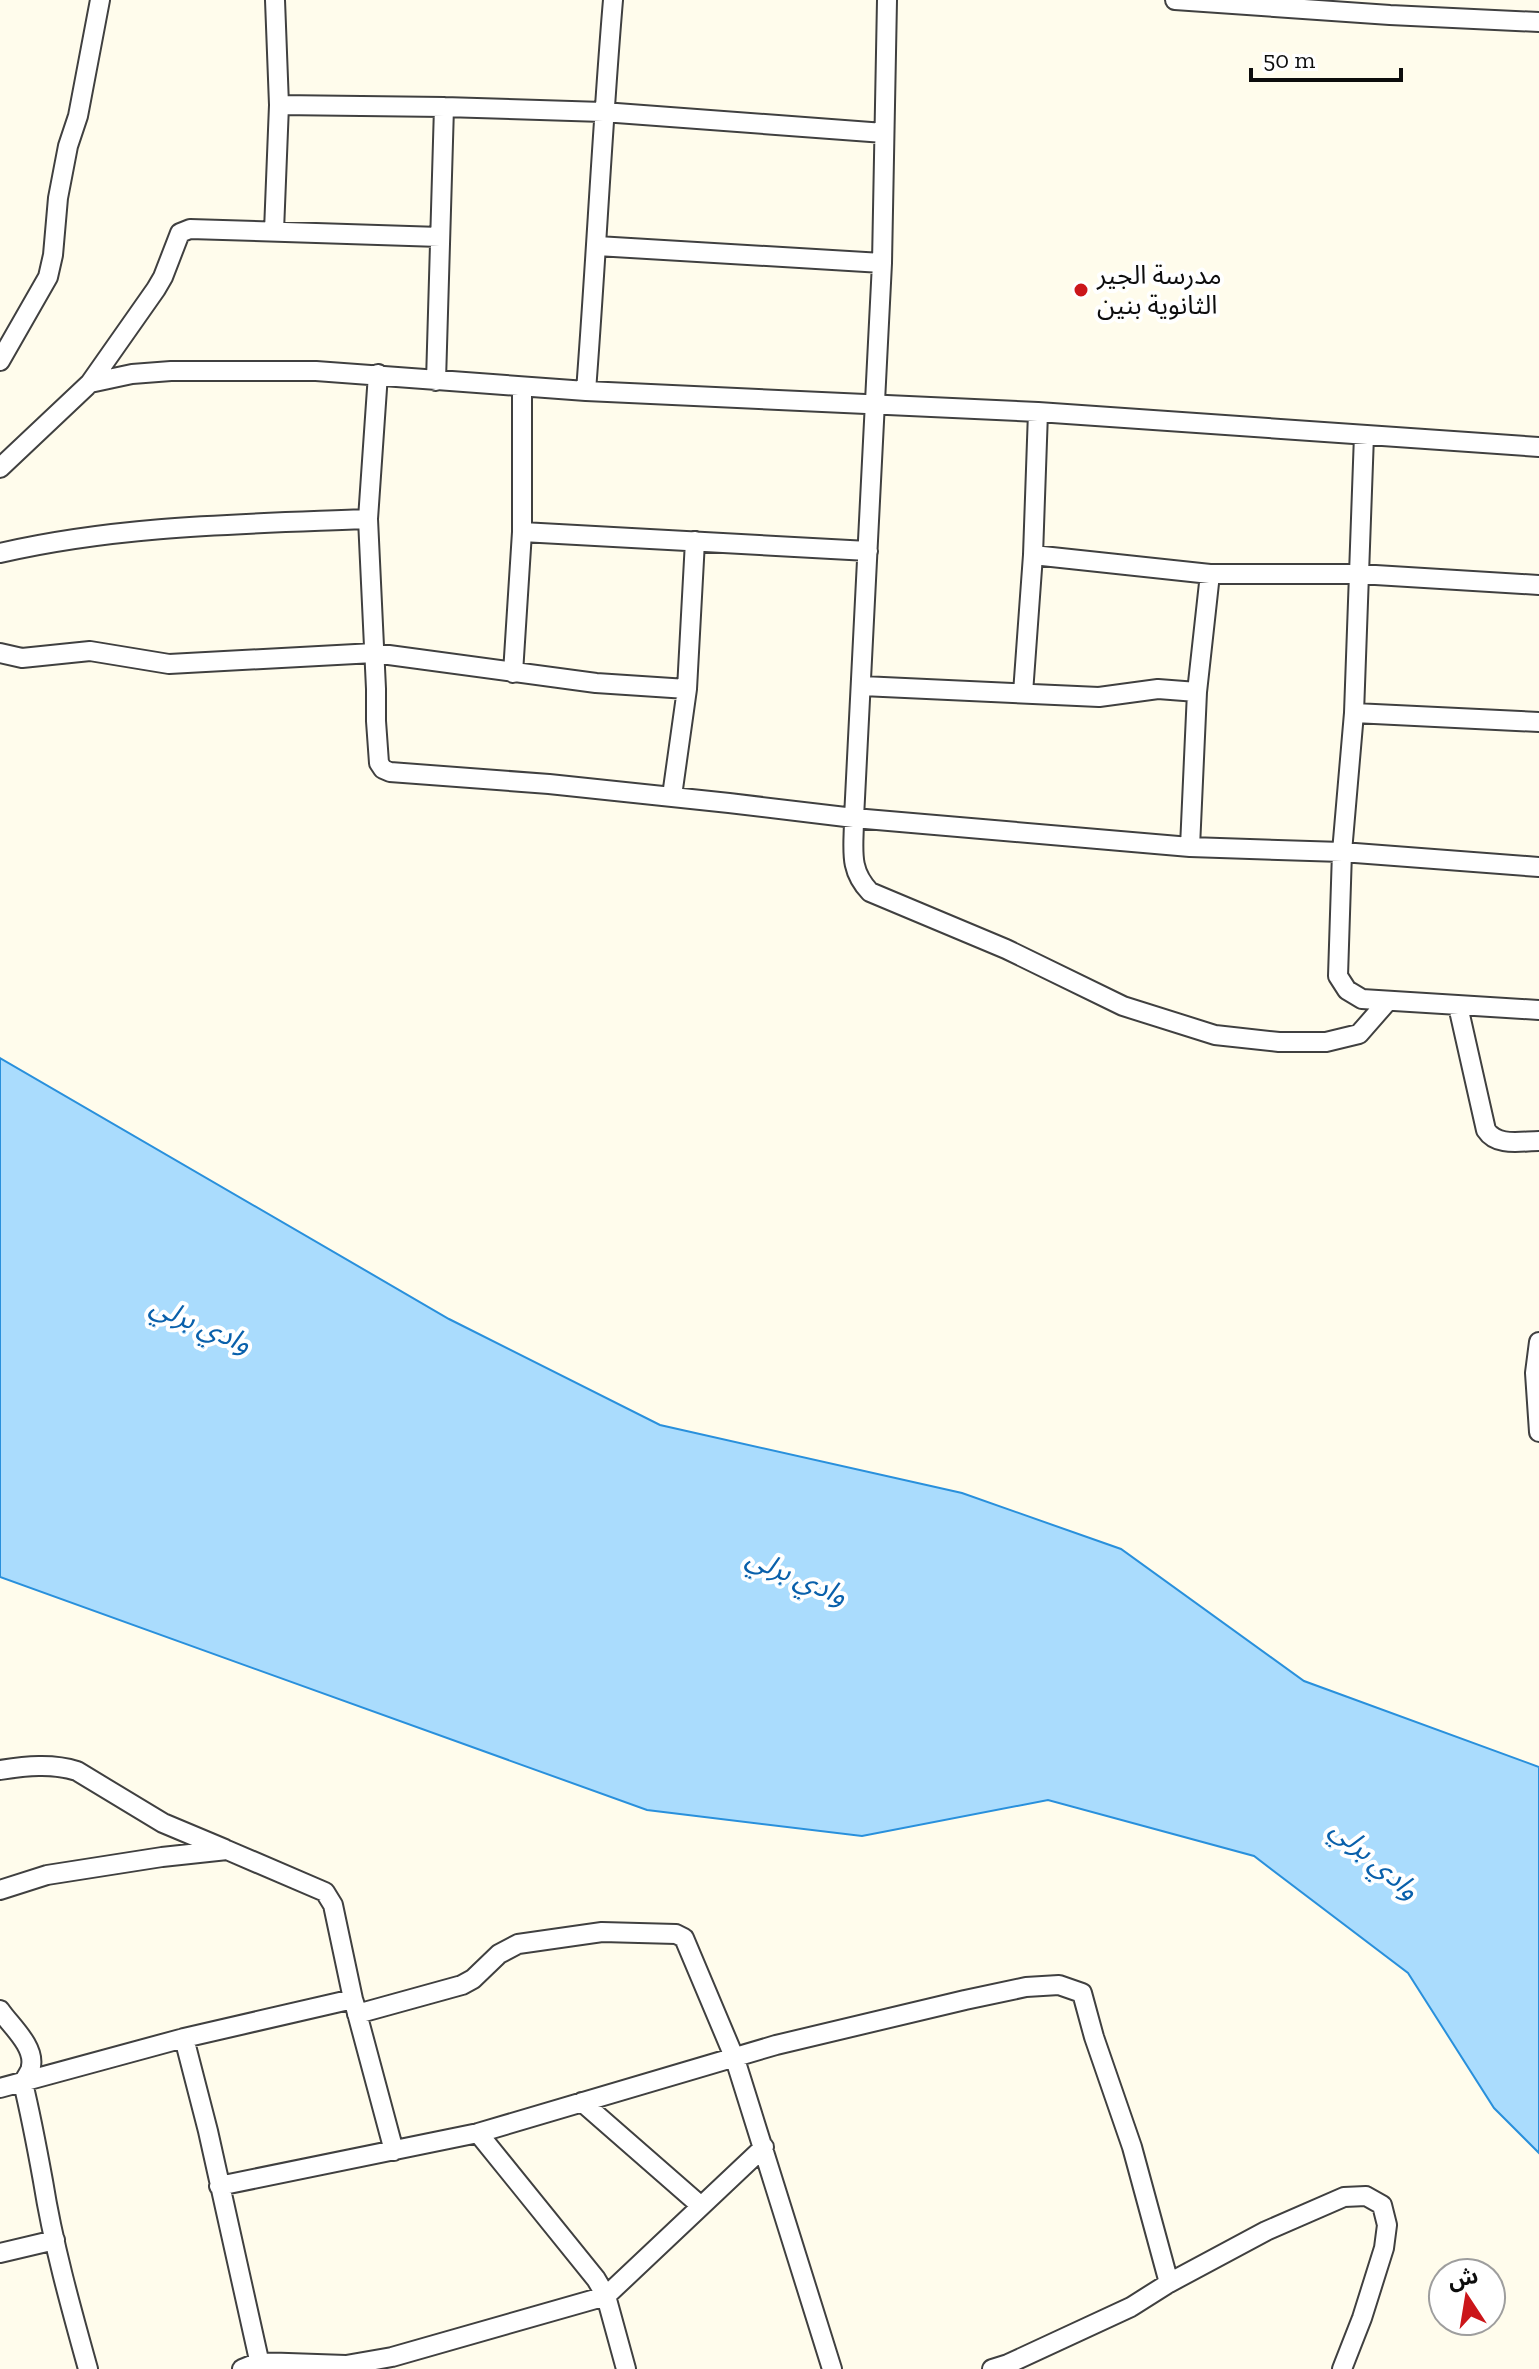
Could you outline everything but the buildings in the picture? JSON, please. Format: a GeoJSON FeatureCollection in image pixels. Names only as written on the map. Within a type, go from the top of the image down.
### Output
{"type":"FeatureCollection","features":[{"type":"Feature","properties":{"kind":"street"},"geometry":{"type":"LineString","coordinates":[[0,361],[48,277],[58,198],[68,146],[78,116],[100,0]]}},
{"type":"Feature","properties":{"kind":"street"},"geometry":{"type":"LineString","coordinates":[[274,231],[279,105],[275,0]]}},
{"type":"Feature","properties":{"kind":"street"},"geometry":{"type":"LineString","coordinates":[[586,391],[613,0]]}},
{"type":"Feature","properties":{"kind":"street"},"geometry":{"type":"LineString","coordinates":[[887,0],[882,263],[854,818],[854,862],[858,880],[870,892],[1006,949],[1123,1006],[1166,1021],[1236,1038],[1326,1042],[1359,1034],[1387,1002]]}},
{"type":"Feature","properties":{"kind":"street"},"geometry":{"type":"LineString","coordinates":[[1175,0],[1390,8],[1539,22]]}},
{"type":"Feature","properties":{"kind":"street"},"geometry":{"type":"LineString","coordinates":[[279,105],[603,112],[884,133]]}},
{"type":"Feature","properties":{"kind":"street"},"geometry":{"type":"LineString","coordinates":[[436,381],[444,107]]}},
{"type":"Feature","properties":{"kind":"street"},"geometry":{"type":"LineString","coordinates":[[0,468],[90,383],[156,289],[180,233],[190,229],[440,237]]}},
{"type":"Feature","properties":{"kind":"street"},"geometry":{"type":"LineString","coordinates":[[597,246],[882,263]]}},
{"type":"Feature","properties":{"kind":"street"},"geometry":{"type":"LineString","coordinates":[[90,383],[132,374],[171,371],[378,374],[522,387],[1038,412],[1539,447]]}},
{"type":"Feature","properties":{"kind":"street"},"geometry":{"type":"LineString","coordinates":[[378,374],[368,519],[379,763],[390,772],[549,784],[854,818],[1190,847],[1342,852],[1539,867]]}},
{"type":"Feature","properties":{"kind":"street"},"geometry":{"type":"LineString","coordinates":[[513,673],[522,532],[522,387]]}},
{"type":"Feature","properties":{"kind":"street"},"geometry":{"type":"LineString","coordinates":[[1023,693],[1033,555],[1038,412]]}},
{"type":"Feature","properties":{"kind":"street"},"geometry":{"type":"LineString","coordinates":[[1364,435],[1354,713],[1342,852],[1338,976],[1347,990],[1362,999],[1539,1010]]}},
{"type":"Feature","properties":{"kind":"street"},"geometry":{"type":"LineString","coordinates":[[0,553],[109,533],[184,526],[368,519]]}},
{"type":"Feature","properties":{"kind":"street"},"geometry":{"type":"LineString","coordinates":[[522,532],[868,551]]}},
{"type":"Feature","properties":{"kind":"street"},"geometry":{"type":"LineString","coordinates":[[672,796],[687,689],[695,541]]}},
{"type":"Feature","properties":{"kind":"street"},"geometry":{"type":"LineString","coordinates":[[1033,555],[1210,574],[1359,574],[1539,585]]}},
{"type":"Feature","properties":{"kind":"street"},"geometry":{"type":"LineString","coordinates":[[1190,847],[1197,692],[1210,574]]}},
{"type":"Feature","properties":{"kind":"street"},"geometry":{"type":"LineString","coordinates":[[0,653],[22,658],[90,651],[169,664],[374,653],[596,683],[687,689]]}},
{"type":"Feature","properties":{"kind":"street"},"geometry":{"type":"LineString","coordinates":[[862,686],[1099,697],[1158,689],[1197,692]]}},
{"type":"Feature","properties":{"kind":"street"},"geometry":{"type":"LineString","coordinates":[[1354,713],[1539,722]]}},
{"type":"Feature","properties":{"kind":"street"},"geometry":{"type":"LineString","coordinates":[[1458,1006],[1486,1130],[1499,1141],[1539,1141]]}},
{"type":"Feature","properties":{"kind":"street"},"geometry":{"type":"LineString","coordinates":[[1539,1342],[1535,1373],[1539,1432]]}},
{"type":"Feature","properties":{"kind":"street"},"geometry":{"type":"LineString","coordinates":[[0,1770],[44,1766],[77,1771],[163,1823],[325,1892],[333,1905],[355,2007],[394,2151]]}},
{"type":"Feature","properties":{"kind":"street"},"geometry":{"type":"LineString","coordinates":[[0,1890],[47,1875],[227,1850]]}},
{"type":"Feature","properties":{"kind":"street"},"geometry":{"type":"LineString","coordinates":[[0,2088],[184,2038],[462,1985],[473,1979],[499,1954],[518,1944],[602,1932],[676,1934],[684,1938],[735,2059],[832,2369]]}},
{"type":"Feature","properties":{"kind":"street"},"geometry":{"type":"LineString","coordinates":[[219,2186],[478,2133],[776,2045],[1026,1987],[1059,1985],[1082,1993],[1132,2147],[1169,2283]]}},
{"type":"Feature","properties":{"kind":"street"},"geometry":{"type":"LineString","coordinates":[[0,2010],[25,2043],[30,2055],[32,2065],[23,2083],[55,2240],[88,2369]]}},
{"type":"Feature","properties":{"kind":"street"},"geometry":{"type":"LineString","coordinates":[[184,2038],[208,2131],[254,2367],[346,2365],[392,2357],[606,2296],[764,2147]]}},
{"type":"Feature","properties":{"kind":"street"},"geometry":{"type":"LineString","coordinates":[[582,2102],[701,2206]]}},
{"type":"Feature","properties":{"kind":"street"},"geometry":{"type":"LineString","coordinates":[[478,2133],[580,2258],[606,2296],[626,2369]]}},
{"type":"Feature","properties":{"kind":"street"},"geometry":{"type":"LineString","coordinates":[[992,2369],[1131,2307],[1266,2231],[1344,2197],[1366,2196],[1382,2205],[1387,2225],[1384,2248],[1342,2369]]}},
{"type":"Feature","properties":{"kind":"street"},"geometry":{"type":"LineString","coordinates":[[0,2253],[55,2240]]}},
{"type":"Feature","properties":{"kind":"water","name":"وادي برلي"},"geometry":{"type":"Polygon","coordinates":[[[0,1058],[449,1319],[660,1425],[962,1493],[1121,1549],[1304,1681],[1539,1767],[1539,2153],[1494,2108],[1408,1973],[1254,1856],[1048,1800],[862,1836],[647,1810],[0,1577],[0,1058]]]}},
{"type":"Feature","properties":{"kind":"place","name":"مدرسة الجير الثانوية بنين"},"geometry":{"type":"Point","coordinates":[1081,290]}}]}
